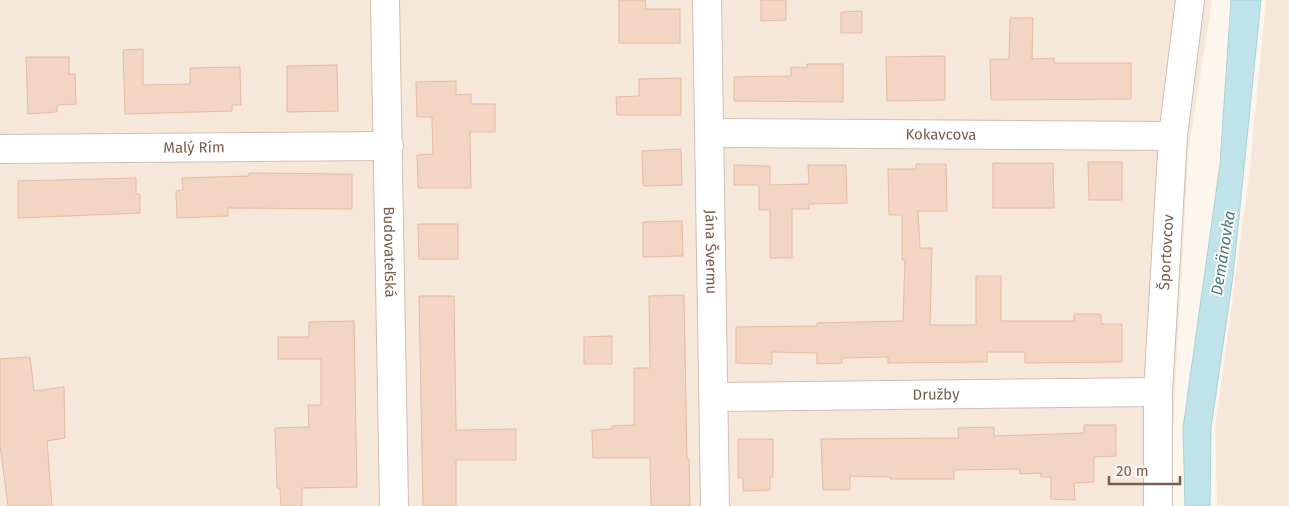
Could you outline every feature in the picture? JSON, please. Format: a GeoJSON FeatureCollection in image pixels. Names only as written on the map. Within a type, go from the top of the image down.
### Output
{"type":"FeatureCollection","features":[{"type":"Feature","properties":{"kind":"street","name":"Budovateľská"},"geometry":{"type":"LineString","coordinates":[[386,0],[394,506]]}},
{"type":"Feature","properties":{"kind":"street","name":"Jána Švermu"},"geometry":{"type":"LineString","coordinates":[[707,0],[715,506]]}},
{"type":"Feature","properties":{"kind":"street","name":"Športovcov"},"geometry":{"type":"LineString","coordinates":[[1158,506],[1158,392],[1173,136],[1190,0]]}},
{"type":"Feature","properties":{"kind":"street","name":"Kokavcova"},"geometry":{"type":"LineString","coordinates":[[709,133],[1173,136]]}},
{"type":"Feature","properties":{"kind":"street","name":"Malý Rím"},"geometry":{"type":"LineString","coordinates":[[0,149],[389,146]]}},
{"type":"Feature","properties":{"kind":"street","name":"Družby"},"geometry":{"type":"LineString","coordinates":[[714,397],[1158,392]]}},
{"type":"Feature","properties":{"kind":"shaded area"},"geometry":{"type":"Polygon","coordinates":[[[0,0],[1212,0],[1188,155],[1171,464],[1171,506],[0,506],[0,0]]]}},
{"type":"Feature","properties":{"kind":"shaded area"},"geometry":{"type":"Polygon","coordinates":[[[1266,0],[1289,0],[1289,506],[1217,506],[1215,429],[1250,168],[1266,0]]]}},
{"type":"Feature","properties":{"kind":"water","name":"Demänovka"},"geometry":{"type":"Polygon","coordinates":[[[1231,0],[1261,0],[1233,276],[1211,428],[1210,506],[1185,506],[1183,428],[1220,164],[1231,0]]]}},
{"type":"Feature","properties":{"kind":"building"},"geometry":{"type":"Polygon","coordinates":[[[619,0],[645,0],[646,9],[680,9],[680,43],[619,43],[619,0]]]}},
{"type":"Feature","properties":{"kind":"building"},"geometry":{"type":"Polygon","coordinates":[[[761,0],[786,0],[786,20],[761,21],[761,0]]]}},
{"type":"Feature","properties":{"kind":"building"},"geometry":{"type":"Polygon","coordinates":[[[862,11],[862,33],[841,33],[841,12],[862,11]]]}},
{"type":"Feature","properties":{"kind":"building"},"geometry":{"type":"Polygon","coordinates":[[[1010,18],[1033,18],[1032,59],[1054,58],[1054,63],[1131,63],[1131,99],[991,100],[990,59],[1009,59],[1010,18]]]}},
{"type":"Feature","properties":{"kind":"building"},"geometry":{"type":"Polygon","coordinates":[[[143,49],[143,85],[190,84],[190,68],[240,67],[241,105],[232,105],[232,111],[125,114],[123,50],[143,49]]]}},
{"type":"Feature","properties":{"kind":"building"},"geometry":{"type":"Polygon","coordinates":[[[945,56],[945,100],[887,101],[886,57],[945,56]]]}},
{"type":"Feature","properties":{"kind":"building"},"geometry":{"type":"Polygon","coordinates":[[[26,57],[69,57],[69,74],[75,74],[76,104],[57,105],[57,112],[28,114],[26,57]]]}},
{"type":"Feature","properties":{"kind":"building"},"geometry":{"type":"Polygon","coordinates":[[[807,64],[843,64],[843,102],[734,101],[734,77],[791,76],[791,67],[807,68],[807,64]]]}},
{"type":"Feature","properties":{"kind":"building"},"geometry":{"type":"Polygon","coordinates":[[[337,65],[338,111],[287,112],[287,66],[337,65]]]}},
{"type":"Feature","properties":{"kind":"building"},"geometry":{"type":"Polygon","coordinates":[[[681,78],[681,115],[617,115],[616,97],[639,96],[639,79],[681,78]]]}},
{"type":"Feature","properties":{"kind":"building"},"geometry":{"type":"Polygon","coordinates":[[[456,81],[456,95],[471,94],[471,104],[495,104],[495,132],[470,132],[471,188],[418,188],[417,155],[433,154],[432,117],[417,117],[416,82],[456,81]]]}},
{"type":"Feature","properties":{"kind":"building"},"geometry":{"type":"Polygon","coordinates":[[[681,149],[682,185],[643,186],[642,151],[681,149]]]}},
{"type":"Feature","properties":{"kind":"building"},"geometry":{"type":"Polygon","coordinates":[[[1088,162],[1122,162],[1122,200],[1089,200],[1088,162]]]}},
{"type":"Feature","properties":{"kind":"building"},"geometry":{"type":"Polygon","coordinates":[[[993,163],[1053,163],[1054,208],[993,208],[993,163]]]}},
{"type":"Feature","properties":{"kind":"building"},"geometry":{"type":"Polygon","coordinates":[[[916,164],[946,164],[947,211],[918,211],[920,248],[932,248],[930,325],[976,325],[976,276],[1001,276],[1001,321],[1074,321],[1074,314],[1101,314],[1101,324],[1122,324],[1122,362],[1025,363],[1025,352],[987,352],[987,362],[888,363],[888,357],[842,358],[842,363],[817,364],[817,353],[772,352],[772,364],[736,363],[736,327],[817,326],[817,323],[903,321],[905,260],[902,260],[902,215],[889,215],[888,169],[916,169],[916,164]]]}},
{"type":"Feature","properties":{"kind":"building"},"geometry":{"type":"Polygon","coordinates":[[[734,165],[770,166],[770,185],[809,184],[808,165],[846,165],[847,203],[809,204],[809,209],[792,209],[792,258],[770,258],[770,210],[759,210],[759,185],[734,185],[734,165]]]}},
{"type":"Feature","properties":{"kind":"building"},"geometry":{"type":"Polygon","coordinates":[[[249,173],[352,174],[352,209],[228,208],[228,216],[177,218],[176,191],[183,190],[182,178],[249,176],[249,173]]]}},
{"type":"Feature","properties":{"kind":"building"},"geometry":{"type":"Polygon","coordinates":[[[136,178],[136,194],[140,194],[140,213],[18,218],[18,181],[136,178]]]}},
{"type":"Feature","properties":{"kind":"building"},"geometry":{"type":"Polygon","coordinates":[[[682,221],[683,256],[643,257],[643,222],[682,221]]]}},
{"type":"Feature","properties":{"kind":"building"},"geometry":{"type":"Polygon","coordinates":[[[418,224],[458,224],[458,259],[419,259],[418,224]]]}},
{"type":"Feature","properties":{"kind":"building"},"geometry":{"type":"Polygon","coordinates":[[[684,295],[687,459],[689,459],[690,506],[651,506],[650,458],[593,458],[592,430],[612,429],[612,426],[634,425],[634,368],[650,368],[649,296],[684,295]]]}},
{"type":"Feature","properties":{"kind":"building"},"geometry":{"type":"Polygon","coordinates":[[[419,296],[454,296],[456,430],[516,429],[516,460],[456,460],[456,506],[423,506],[419,296]]]}},
{"type":"Feature","properties":{"kind":"building"},"geometry":{"type":"Polygon","coordinates":[[[354,321],[357,487],[302,488],[302,506],[281,506],[280,488],[277,488],[275,428],[309,427],[308,405],[321,405],[321,359],[278,359],[278,337],[309,337],[309,322],[354,321]]]}},
{"type":"Feature","properties":{"kind":"building"},"geometry":{"type":"Polygon","coordinates":[[[612,336],[612,364],[584,364],[584,337],[612,336]]]}},
{"type":"Feature","properties":{"kind":"building"},"geometry":{"type":"Polygon","coordinates":[[[30,357],[34,391],[64,387],[65,438],[47,441],[52,506],[8,506],[0,445],[0,359],[30,357]]]}},
{"type":"Feature","properties":{"kind":"building"},"geometry":{"type":"Polygon","coordinates":[[[1084,425],[1116,425],[1116,456],[1094,457],[1094,482],[1074,483],[1075,500],[1051,499],[1051,477],[1041,477],[1041,473],[1020,474],[1020,469],[954,470],[954,479],[890,479],[890,477],[850,476],[850,490],[823,490],[821,439],[959,438],[958,428],[994,427],[994,436],[1084,433],[1084,425]]]}},
{"type":"Feature","properties":{"kind":"building"},"geometry":{"type":"Polygon","coordinates":[[[738,439],[773,439],[773,477],[770,477],[770,490],[743,491],[743,478],[738,478],[738,439]]]}}]}
